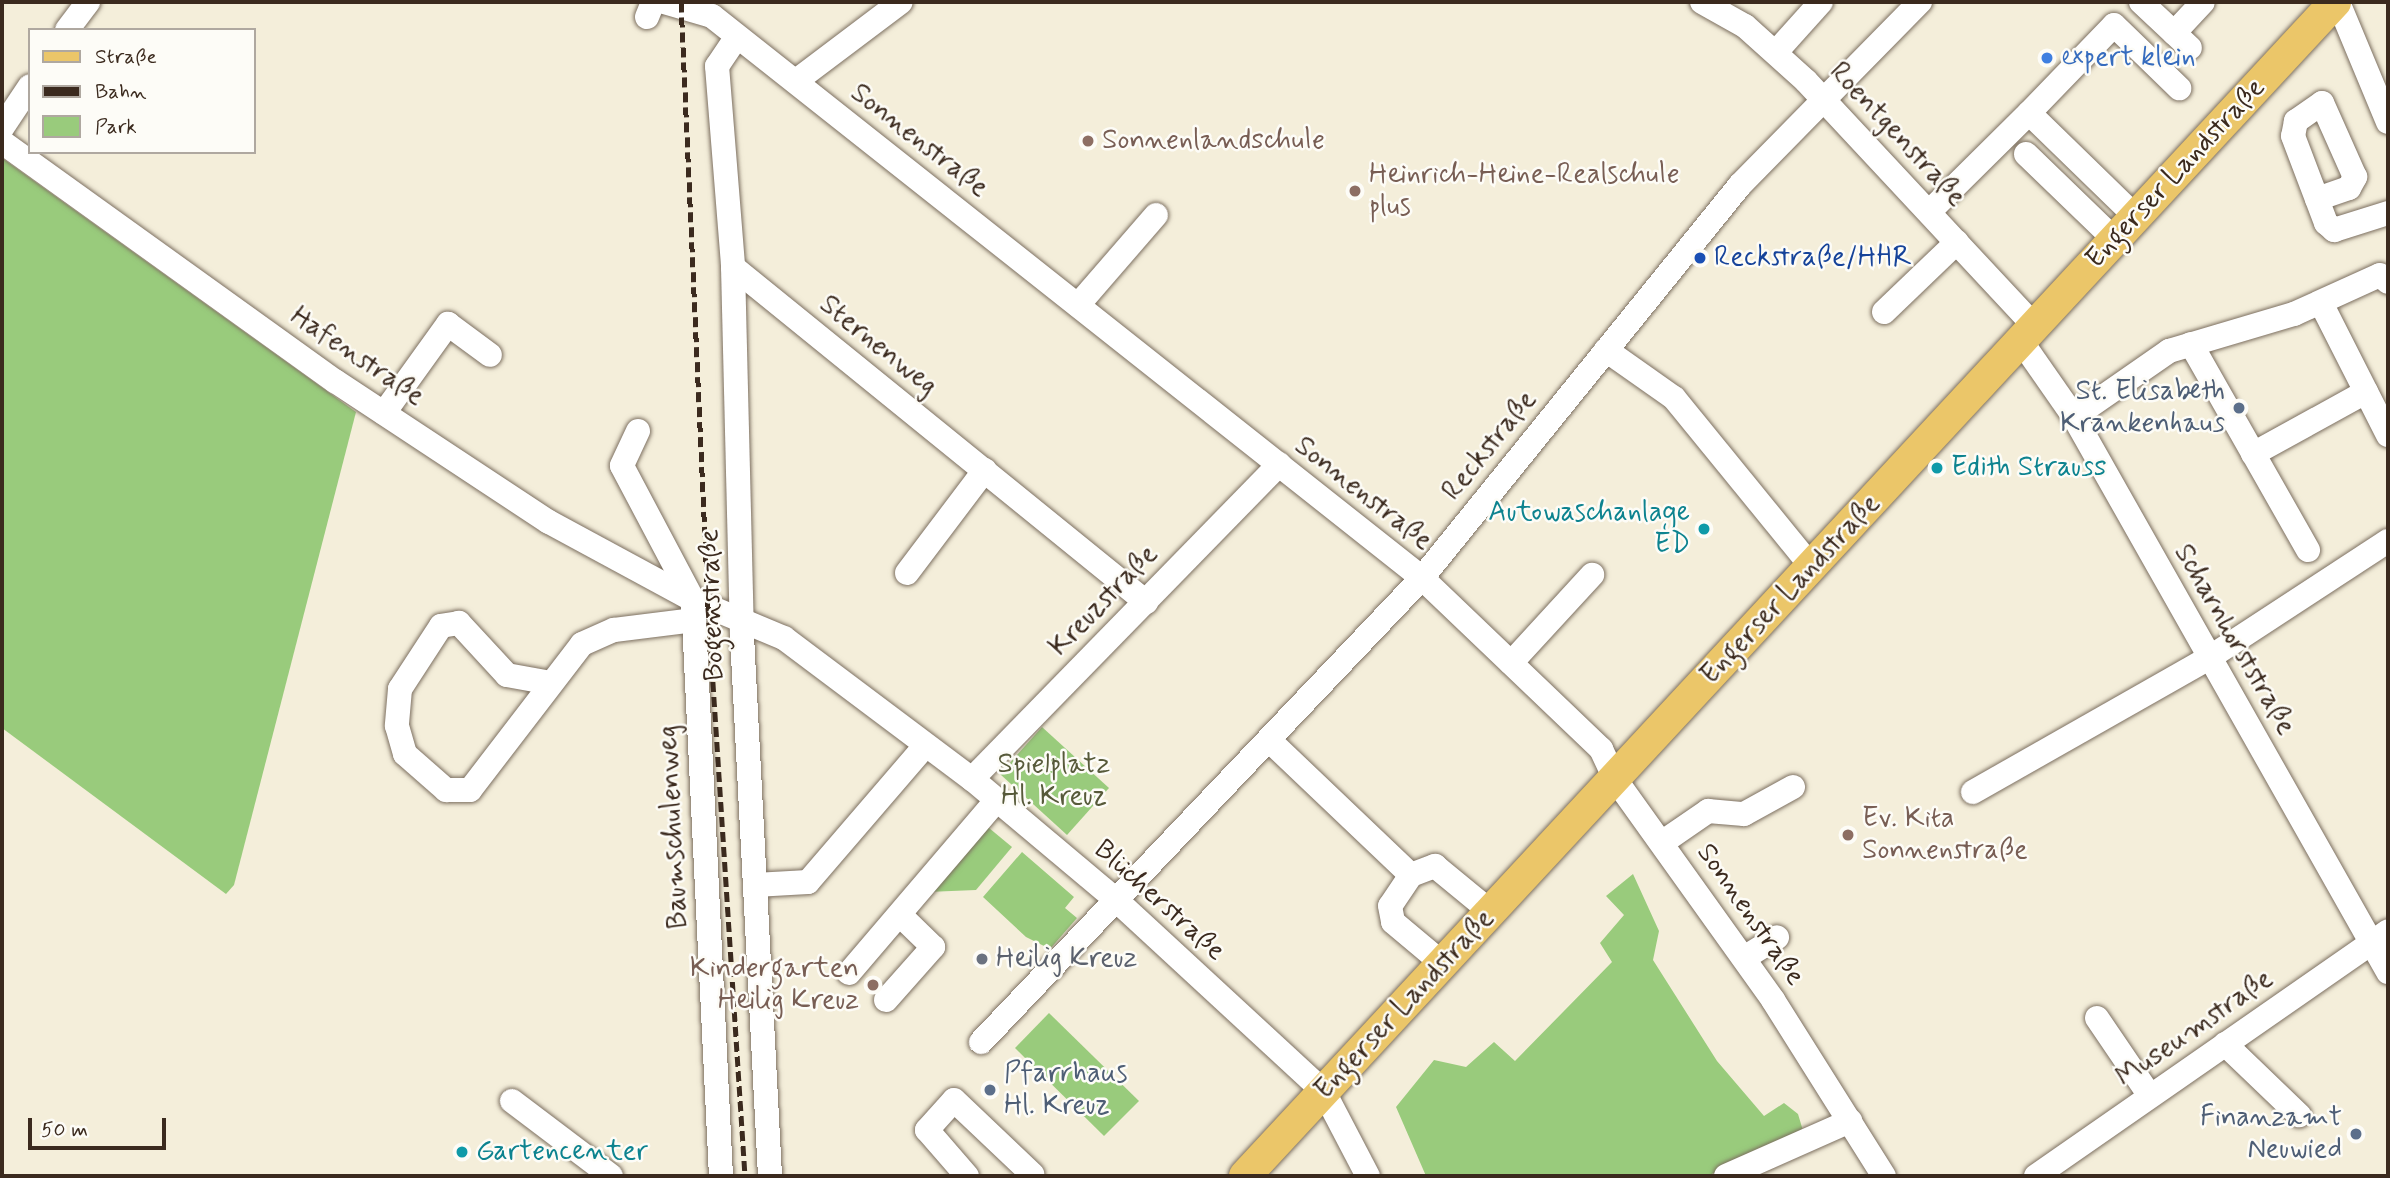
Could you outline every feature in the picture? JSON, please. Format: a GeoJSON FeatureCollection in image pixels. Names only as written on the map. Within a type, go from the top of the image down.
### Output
{"type":"FeatureCollection","features":[{"type":"Feature","properties":{"kind":"main road","name":"Engerser Landstraße"},"geometry":{"type":"LineString","coordinates":[[1245,1176],[2337,2]]}},
{"type":"Feature","properties":{"kind":"street"},"geometry":{"type":"LineString","coordinates":[[68,28],[88,2]]}},
{"type":"Feature","properties":{"kind":"street"},"geometry":{"type":"LineString","coordinates":[[796,81],[901,2]]}},
{"type":"Feature","properties":{"kind":"street","name":"Roentgenstraße"},"geometry":{"type":"LineString","coordinates":[[1702,2],[1776,52],[1825,100],[1957,242],[2028,334]]}},
{"type":"Feature","properties":{"kind":"street"},"geometry":{"type":"LineString","coordinates":[[1776,52],[1821,2]]}},
{"type":"Feature","properties":{"kind":"street","name":"Reckstraße"},"geometry":{"type":"LineString","coordinates":[[981,1042],[1114,898],[1269,740],[1422,578],[1740,185],[1920,2]]}},
{"type":"Feature","properties":{"kind":"street"},"geometry":{"type":"LineString","coordinates":[[2141,2],[2182,40],[2203,2]]}},
{"type":"Feature","properties":{"kind":"street"},"geometry":{"type":"LineString","coordinates":[[2337,2],[2388,121]]}},
{"type":"Feature","properties":{"kind":"street","name":"Sonnenstraße"},"geometry":{"type":"LineString","coordinates":[[655,7],[713,9],[736,38],[796,81],[1422,578],[1601,749],[1615,779],[1663,842],[1744,958],[1884,1176]]}},
{"type":"Feature","properties":{"kind":"street"},"geometry":{"type":"LineString","coordinates":[[1929,212],[2114,25],[2179,88]]}},
{"type":"Feature","properties":{"kind":"street","name":"Bogenstraße"},"geometry":{"type":"LineString","coordinates":[[736,38],[718,66],[733,267],[743,616],[770,1176]]}},
{"type":"Feature","properties":{"kind":"street"},"geometry":{"type":"LineString","coordinates":[[2,128],[28,89]]}},
{"type":"Feature","properties":{"kind":"street"},"geometry":{"type":"LineString","coordinates":[[2029,113],[2136,217]]}},
{"type":"Feature","properties":{"kind":"street","name":"Hafenstraße"},"geometry":{"type":"LineString","coordinates":[[2,142],[384,413],[549,522],[693,610]]}},
{"type":"Feature","properties":{"kind":"street"},"geometry":{"type":"LineString","coordinates":[[2026,154],[2115,240]]}},
{"type":"Feature","properties":{"kind":"street"},"geometry":{"type":"LineString","coordinates":[[2317,199],[2334,230],[2388,213]]}},
{"type":"Feature","properties":{"kind":"street"},"geometry":{"type":"LineString","coordinates":[[1078,305],[1156,215]]}},
{"type":"Feature","properties":{"kind":"street"},"geometry":{"type":"LineString","coordinates":[[1884,312],[1957,242]]}},
{"type":"Feature","properties":{"kind":"street","name":"Sternenweg"},"geometry":{"type":"LineString","coordinates":[[733,267],[1146,602]]}},
{"type":"Feature","properties":{"kind":"street"},"geometry":{"type":"LineString","coordinates":[[2074,417],[2111,395],[2134,370],[2191,344],[2321,303],[2380,275],[2388,282]]}},
{"type":"Feature","properties":{"kind":"street"},"geometry":{"type":"LineString","coordinates":[[2321,303],[2388,435]]}},
{"type":"Feature","properties":{"kind":"street"},"geometry":{"type":"LineString","coordinates":[[384,413],[448,324],[490,355]]}},
{"type":"Feature","properties":{"kind":"street","name":"Scharnhorststraße"},"geometry":{"type":"LineString","coordinates":[[2028,334],[2209,658],[2380,937],[2388,972]]}},
{"type":"Feature","properties":{"kind":"street"},"geometry":{"type":"LineString","coordinates":[[2191,344],[2308,550]]}},
{"type":"Feature","properties":{"kind":"street"},"geometry":{"type":"LineString","coordinates":[[1606,350],[1674,398],[1812,567]]}},
{"type":"Feature","properties":{"kind":"street"},"geometry":{"type":"LineString","coordinates":[[2253,454],[2366,392]]}},
{"type":"Feature","properties":{"kind":"street"},"geometry":{"type":"LineString","coordinates":[[551,683],[517,680],[459,623],[442,626],[400,689],[397,726],[405,754],[446,790],[470,790],[582,644],[614,630],[693,610],[622,466],[638,431]]}},
{"type":"Feature","properties":{"kind":"street","name":"Kreuzstraße"},"geometry":{"type":"LineString","coordinates":[[972,779],[1279,464]]}},
{"type":"Feature","properties":{"kind":"street"},"geometry":{"type":"LineString","coordinates":[[907,573],[985,470]]}},
{"type":"Feature","properties":{"kind":"street"},"geometry":{"type":"LineString","coordinates":[[1973,792],[2209,658],[2388,541]]}},
{"type":"Feature","properties":{"kind":"street"},"geometry":{"type":"LineString","coordinates":[[1511,663],[1592,575]]}},
{"type":"Feature","properties":{"kind":"street","name":"Blücherstraße"},"geometry":{"type":"LineString","coordinates":[[693,610],[743,616],[783,638],[972,779],[1114,898],[1324,1092],[1368,1176]]}},
{"type":"Feature","properties":{"kind":"street","name":"Baumschulenweg"},"geometry":{"type":"LineString","coordinates":[[693,610],[721,1176]]}},
{"type":"Feature","properties":{"kind":"street"},"geometry":{"type":"LineString","coordinates":[[1269,740],[1411,875]]}},
{"type":"Feature","properties":{"kind":"street"},"geometry":{"type":"LineString","coordinates":[[755,885],[808,882],[925,746]]}},
{"type":"Feature","properties":{"kind":"street"},"geometry":{"type":"LineString","coordinates":[[1663,842],[1709,811],[1744,814],[1793,786]]}},
{"type":"Feature","properties":{"kind":"street"},"geometry":{"type":"LineString","coordinates":[[849,973],[901,916],[997,800]]}},
{"type":"Feature","properties":{"kind":"street"},"geometry":{"type":"LineString","coordinates":[[1443,964],[1393,922],[1390,905],[1411,875],[1435,866],[1491,912]]}},
{"type":"Feature","properties":{"kind":"street"},"geometry":{"type":"LineString","coordinates":[[886,1000],[933,947],[901,916]]}},
{"type":"Feature","properties":{"kind":"street"},"geometry":{"type":"LineString","coordinates":[[1744,958],[1777,937]]}},
{"type":"Feature","properties":{"kind":"street","name":"Museumstraße"},"geometry":{"type":"LineString","coordinates":[[2036,1176],[2380,937]]}},
{"type":"Feature","properties":{"kind":"street"},"geometry":{"type":"LineString","coordinates":[[2097,1018],[2150,1096]]}},
{"type":"Feature","properties":{"kind":"street"},"geometry":{"type":"LineString","coordinates":[[2225,1044],[2299,1115]]}},
{"type":"Feature","properties":{"kind":"street"},"geometry":{"type":"LineString","coordinates":[[967,1176],[927,1130],[954,1100],[1032,1174]]}},
{"type":"Feature","properties":{"kind":"street"},"geometry":{"type":"LineString","coordinates":[[512,1101],[611,1176]]}},
{"type":"Feature","properties":{"kind":"street"},"geometry":{"type":"LineString","coordinates":[[1726,1176],[1850,1121]]}},
{"type":"Feature","properties":{"kind":"green space"},"geometry":{"type":"Polygon","coordinates":[[[2,158],[356,412],[234,885],[226,894],[2,728],[2,158]]]}},
{"type":"Feature","properties":{"kind":"green space","name":"Spielplatz Hl. Kreuz"},"geometry":{"type":"Polygon","coordinates":[[[1042,727],[1109,788],[1067,835],[1000,774],[1042,727]]]}},
{"type":"Feature","properties":{"kind":"green space"},"geometry":{"type":"Polygon","coordinates":[[[983,823],[1012,847],[976,890],[927,892],[983,823]]]}},
{"type":"Feature","properties":{"kind":"green space"},"geometry":{"type":"Polygon","coordinates":[[[1022,852],[1074,897],[1065,908],[1077,918],[1050,949],[1026,937],[983,897],[1022,852]]]}},
{"type":"Feature","properties":{"kind":"green space"},"geometry":{"type":"Polygon","coordinates":[[[1633,874],[1659,931],[1653,960],[1717,1061],[1764,1116],[1784,1103],[1798,1114],[1804,1134],[1707,1176],[1426,1176],[1396,1107],[1434,1060],[1466,1067],[1494,1042],[1515,1061],[1612,962],[1600,943],[1624,915],[1606,896],[1633,874]]]}},
{"type":"Feature","properties":{"kind":"green space"},"geometry":{"type":"Polygon","coordinates":[[[1049,1013],[1139,1101],[1104,1136],[1015,1048],[1049,1013]]]}},
{"type":"Feature","properties":{"kind":"railway"},"geometry":{"type":"LineString","coordinates":[[681,2],[708,607],[745,1176]]}},
{"type":"Feature","properties":{"kind":"place","name":"expert klein"},"geometry":{"type":"Point","coordinates":[2047,58]}},
{"type":"Feature","properties":{"kind":"place","name":"Sonnenlandschule"},"geometry":{"type":"Point","coordinates":[1088,141]}},
{"type":"Feature","properties":{"kind":"place","name":"Heinrich-Heine-Realschule plus"},"geometry":{"type":"Point","coordinates":[1355,191]}},
{"type":"Feature","properties":{"kind":"place","name":"Reckstraße/HHR"},"geometry":{"type":"Point","coordinates":[1700,258]}},
{"type":"Feature","properties":{"kind":"place","name":"St. Elisabeth Krankenhaus"},"geometry":{"type":"Point","coordinates":[2239,408]}},
{"type":"Feature","properties":{"kind":"place","name":"Edith Strauss"},"geometry":{"type":"Point","coordinates":[1937,468]}},
{"type":"Feature","properties":{"kind":"place","name":"Autowaschanlage ED"},"geometry":{"type":"Point","coordinates":[1704,529]}},
{"type":"Feature","properties":{"kind":"place","name":"Ev. Kita Sonnenstraße"},"geometry":{"type":"Point","coordinates":[1848,835]}},
{"type":"Feature","properties":{"kind":"place","name":"Heilig Kreuz"},"geometry":{"type":"Point","coordinates":[982,959]}},
{"type":"Feature","properties":{"kind":"place","name":"Kindergarten Heilig Kreuz"},"geometry":{"type":"Point","coordinates":[873,985]}},
{"type":"Feature","properties":{"kind":"place","name":"Pfarrhaus Hl. Kreuz"},"geometry":{"type":"Point","coordinates":[990,1090]}},
{"type":"Feature","properties":{"kind":"place","name":"Finanzamt Neuwied"},"geometry":{"type":"Point","coordinates":[2356,1134]}},
{"type":"Feature","properties":{"kind":"place","name":"Gartencenter"},"geometry":{"type":"Point","coordinates":[462,1152]}}]}
